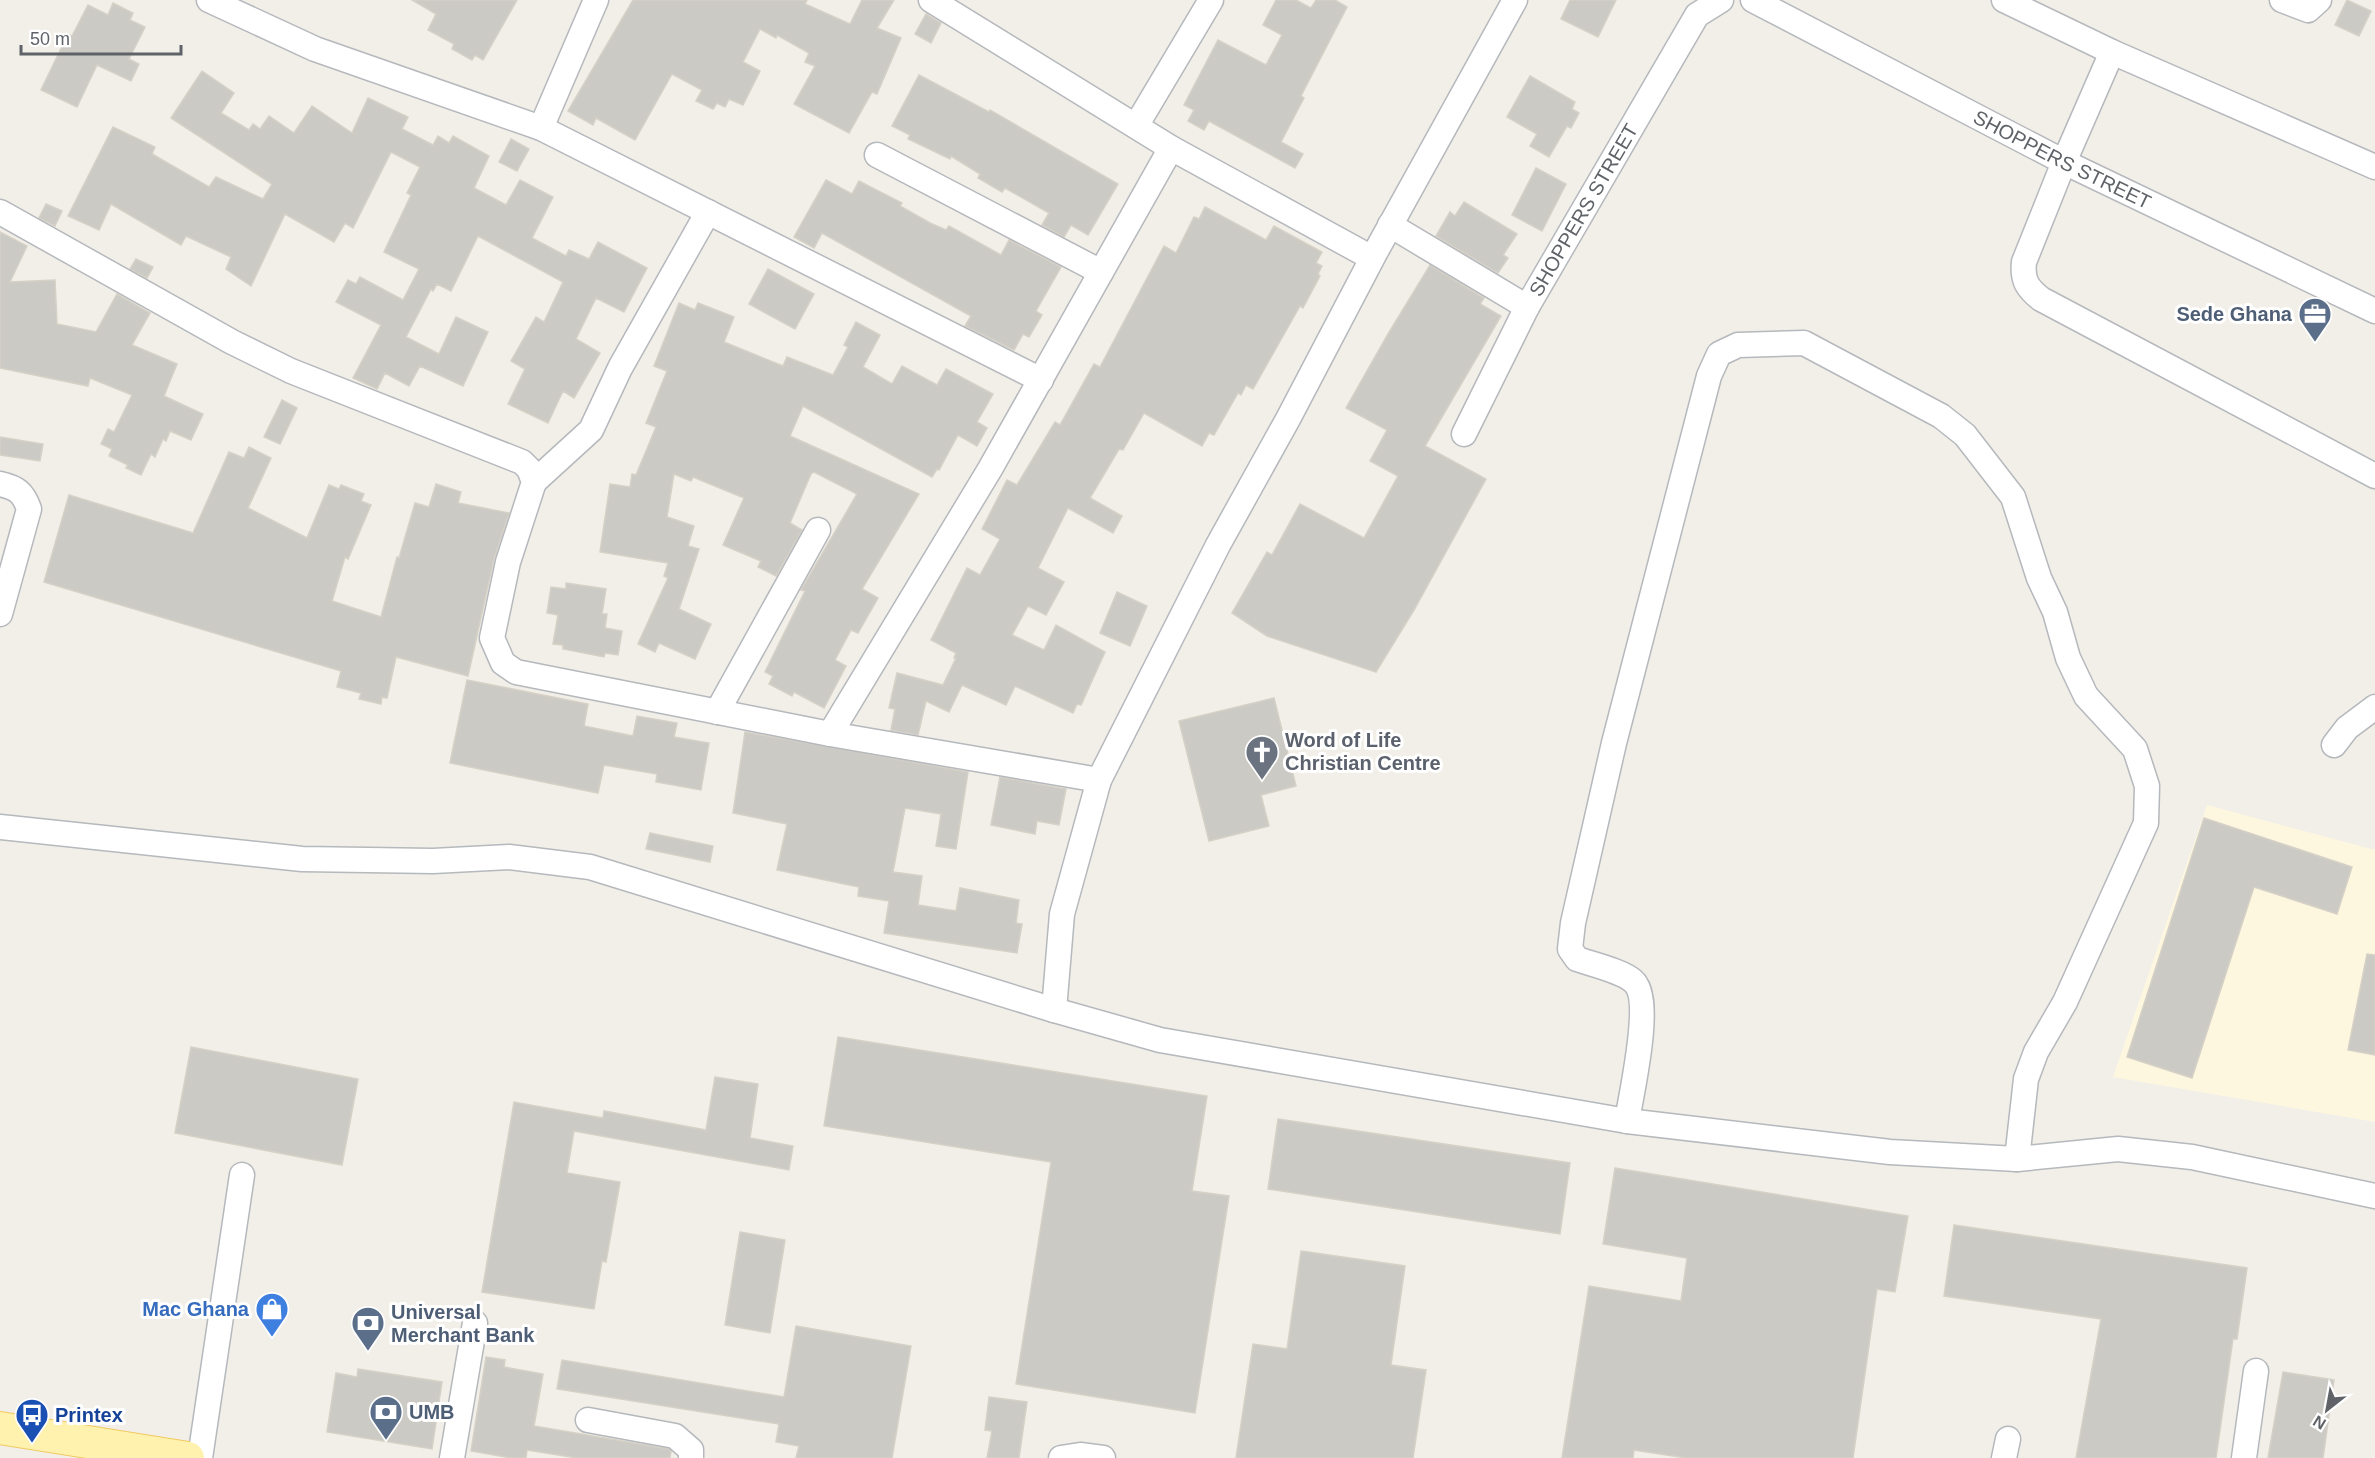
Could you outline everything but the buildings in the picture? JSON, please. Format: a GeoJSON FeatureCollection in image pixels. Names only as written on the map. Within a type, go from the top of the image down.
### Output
{"type":"FeatureCollection","features":[{"type":"Feature","properties":{"kind":"main road"},"geometry":{"type":"LineString","coordinates":[[0,1428],[188,1458]]}},
{"type":"Feature","properties":{"kind":"street"},"geometry":{"type":"LineString","coordinates":[[209,0],[315,49],[541,128],[1041,380]]}},
{"type":"Feature","properties":{"kind":"street"},"geometry":{"type":"LineString","coordinates":[[541,128],[596,0]]}},
{"type":"Feature","properties":{"kind":"street"},"geometry":{"type":"LineString","coordinates":[[931,0],[1171,148],[1372,258]]}},
{"type":"Feature","properties":{"kind":"street"},"geometry":{"type":"LineString","coordinates":[[1136,126],[1211,0]]}},
{"type":"Feature","properties":{"kind":"street"},"geometry":{"type":"LineString","coordinates":[[1054,1010],[1062,914],[1099,780],[1218,545],[1372,258],[1515,0]]}},
{"type":"Feature","properties":{"kind":"street","name":"SHOPPERS STREET"},"geometry":{"type":"LineString","coordinates":[[1464,434],[1527,307],[1697,15],[1721,0]]}},
{"type":"Feature","properties":{"kind":"street","name":"SHOPPERS STREET"},"geometry":{"type":"LineString","coordinates":[[1753,0],[2064,162],[2375,311]]}},
{"type":"Feature","properties":{"kind":"street"},"geometry":{"type":"LineString","coordinates":[[2004,0],[2112,52],[2375,167]]}},
{"type":"Feature","properties":{"kind":"street"},"geometry":{"type":"LineString","coordinates":[[2282,0],[2308,10],[2319,0]]}},
{"type":"Feature","properties":{"kind":"street"},"geometry":{"type":"LineString","coordinates":[[2112,52],[2064,162],[2025,262],[2022,276],[2029,290],[2041,299],[2375,476]]}},
{"type":"Feature","properties":{"kind":"street"},"geometry":{"type":"LineString","coordinates":[[830,734],[973,498],[1171,148]]}},
{"type":"Feature","properties":{"kind":"street"},"geometry":{"type":"LineString","coordinates":[[877,154],[1101,272]]}},
{"type":"Feature","properties":{"kind":"street"},"geometry":{"type":"LineString","coordinates":[[0,212],[232,342],[291,372],[522,462],[529,469],[534,482]]}},
{"type":"Feature","properties":{"kind":"street"},"geometry":{"type":"LineString","coordinates":[[708,212],[620,368],[591,430],[534,482],[508,562],[492,638],[503,663],[516,672],[717,712],[830,734],[1099,780]]}},
{"type":"Feature","properties":{"kind":"street"},"geometry":{"type":"LineString","coordinates":[[1390,225],[1527,307]]}},
{"type":"Feature","properties":{"kind":"street"},"geometry":{"type":"LineString","coordinates":[[1627,1120],[1642,1028],[1642,996],[1634,981],[1602,967],[1577,960],[1570,949],[1573,922],[1583,878],[1614,743],[1709,376],[1719,354],[1738,345],[1804,343],[1941,416],[1965,435],[1980,452],[2013,497],[2039,578],[2055,612],[2068,658],[2086,696],[2135,749],[2147,786],[2146,824],[2070,991],[2036,1052],[2026,1079],[2017,1159]]}},
{"type":"Feature","properties":{"kind":"street"},"geometry":{"type":"LineString","coordinates":[[0,484],[16,488],[24,496],[29,508],[0,614]]}},
{"type":"Feature","properties":{"kind":"street"},"geometry":{"type":"LineString","coordinates":[[717,712],[819,530]]}},
{"type":"Feature","properties":{"kind":"street"},"geometry":{"type":"LineString","coordinates":[[2334,745],[2347,728],[2375,707]]}},
{"type":"Feature","properties":{"kind":"street"},"geometry":{"type":"LineString","coordinates":[[0,827],[302,859],[433,861],[509,858],[590,867],[1054,1010],[1160,1040],[1627,1120],[1890,1152],[2017,1159],[2118,1149],[2192,1157],[2375,1196]]}},
{"type":"Feature","properties":{"kind":"street"},"geometry":{"type":"LineString","coordinates":[[200,1458],[242,1175]]}},
{"type":"Feature","properties":{"kind":"street"},"geometry":{"type":"LineString","coordinates":[[452,1458],[475,1323]]}},
{"type":"Feature","properties":{"kind":"street"},"geometry":{"type":"LineString","coordinates":[[2244,1458],[2256,1371]]}},
{"type":"Feature","properties":{"kind":"street"},"geometry":{"type":"LineString","coordinates":[[588,1420],[675,1436],[691,1450],[691,1458]]}},
{"type":"Feature","properties":{"kind":"street"},"geometry":{"type":"LineString","coordinates":[[1061,1458],[1080,1455],[1103,1458]]}},
{"type":"Feature","properties":{"kind":"shaded area"},"geometry":{"type":"Polygon","coordinates":[[[2207,805],[2375,850],[2375,1122],[2113,1077],[2207,805]]]}},
{"type":"Feature","properties":{"kind":"place","name":"Sede Ghana"},"geometry":{"type":"Point","coordinates":[2315,343]}},
{"type":"Feature","properties":{"kind":"place","name":"Word of Life Christian Centre"},"geometry":{"type":"Point","coordinates":[1262,781]}},
{"type":"Feature","properties":{"kind":"place","name":"Mac Ghana"},"geometry":{"type":"Point","coordinates":[272,1338]}},
{"type":"Feature","properties":{"kind":"place","name":"Universal Merchant Bank"},"geometry":{"type":"Point","coordinates":[368,1352]}},
{"type":"Feature","properties":{"kind":"place","name":"UMB"},"geometry":{"type":"Point","coordinates":[386,1441]}},
{"type":"Feature","properties":{"kind":"place","name":"Printex"},"geometry":{"type":"Point","coordinates":[32,1444]}}]}
